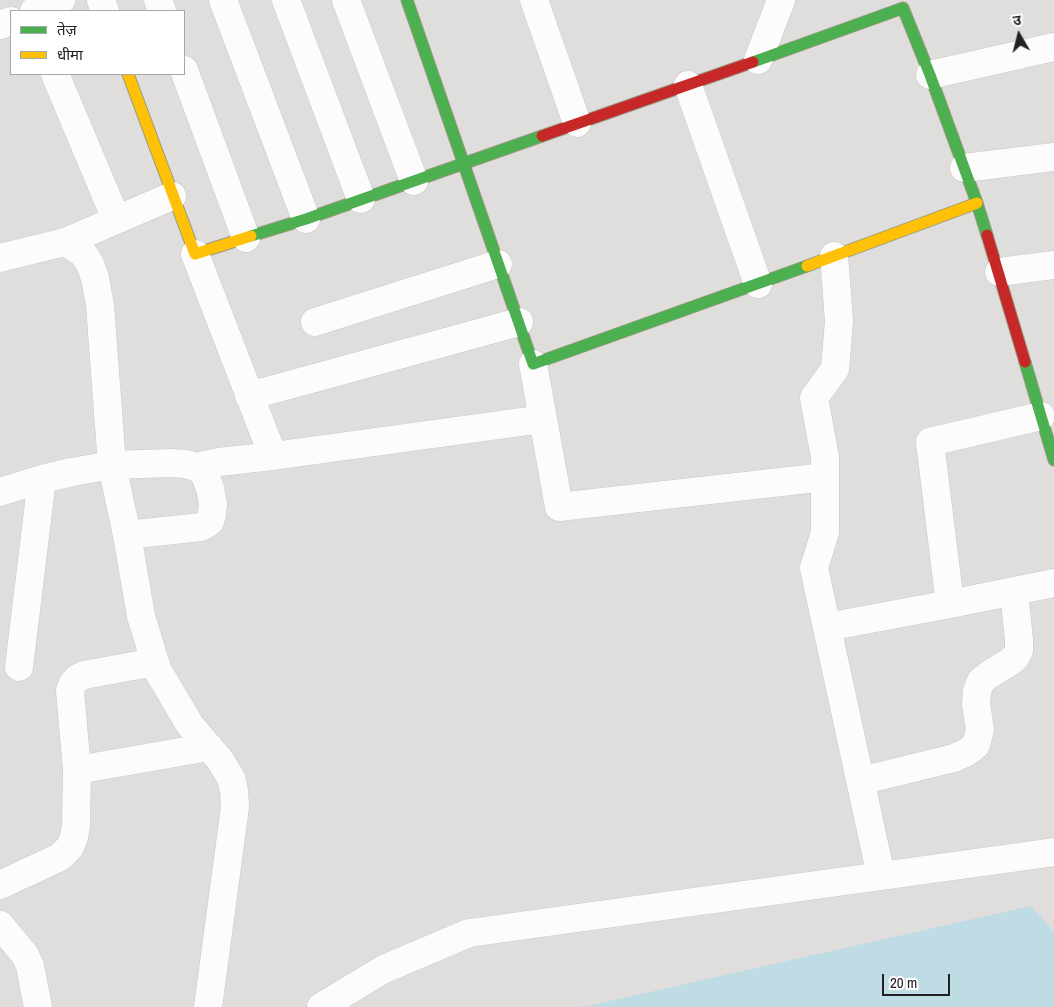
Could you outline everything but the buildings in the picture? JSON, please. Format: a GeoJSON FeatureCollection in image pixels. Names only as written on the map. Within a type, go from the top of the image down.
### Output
{"type":"FeatureCollection","features":[{"type":"Feature","properties":{"kind":"street"},"geometry":{"type":"LineString","coordinates":[[36,10],[61,0]]}},
{"type":"Feature","properties":{"kind":"street"},"geometry":{"type":"LineString","coordinates":[[223,0],[306,219]]}},
{"type":"Feature","properties":{"kind":"street"},"geometry":{"type":"LineString","coordinates":[[286,0],[360,199]]}},
{"type":"Feature","properties":{"kind":"street"},"geometry":{"type":"LineString","coordinates":[[346,0],[414,181]]}},
{"type":"Feature","properties":{"kind":"street"},"geometry":{"type":"LineString","coordinates":[[408,0],[462,163],[533,364],[559,507],[825,477]]}},
{"type":"Feature","properties":{"kind":"street"},"geometry":{"type":"LineString","coordinates":[[534,0],[577,123]]}},
{"type":"Feature","properties":{"kind":"street"},"geometry":{"type":"LineString","coordinates":[[758,60],[781,0]]}},
{"type":"Feature","properties":{"kind":"street"},"geometry":{"type":"LineString","coordinates":[[194,254],[306,219],[904,8],[977,203],[1054,460]]}},
{"type":"Feature","properties":{"kind":"street"},"geometry":{"type":"LineString","coordinates":[[930,75],[1054,47]]}},
{"type":"Feature","properties":{"kind":"street"},"geometry":{"type":"LineString","coordinates":[[185,73],[246,238]]}},
{"type":"Feature","properties":{"kind":"street"},"geometry":{"type":"LineString","coordinates":[[55,75],[116,219]]}},
{"type":"Feature","properties":{"kind":"street"},"geometry":{"type":"LineString","coordinates":[[128,75],[194,254],[273,456]]}},
{"type":"Feature","properties":{"kind":"street"},"geometry":{"type":"LineString","coordinates":[[688,85],[758,284]]}},
{"type":"Feature","properties":{"kind":"street"},"geometry":{"type":"LineString","coordinates":[[964,168],[1054,157]]}},
{"type":"Feature","properties":{"kind":"street"},"geometry":{"type":"LineString","coordinates":[[0,258],[70,239],[172,196]]}},
{"type":"Feature","properties":{"kind":"street"},"geometry":{"type":"LineString","coordinates":[[533,364],[977,203]]}},
{"type":"Feature","properties":{"kind":"street"},"geometry":{"type":"LineString","coordinates":[[70,239],[90,264],[95,278],[100,305],[112,465],[141,616],[158,671],[190,725],[220,760],[232,784],[235,807],[208,1007]]}},
{"type":"Feature","properties":{"kind":"street"},"geometry":{"type":"LineString","coordinates":[[834,256],[839,322],[835,369],[814,398],[825,457],[825,532],[814,568],[881,876]]}},
{"type":"Feature","properties":{"kind":"street"},"geometry":{"type":"LineString","coordinates":[[315,322],[498,264]]}},
{"type":"Feature","properties":{"kind":"street"},"geometry":{"type":"LineString","coordinates":[[999,272],[1054,265]]}},
{"type":"Feature","properties":{"kind":"street"},"geometry":{"type":"LineString","coordinates":[[250,396],[518,322]]}},
{"type":"Feature","properties":{"kind":"street"},"geometry":{"type":"LineString","coordinates":[[950,604],[930,442],[1041,416]]}},
{"type":"Feature","properties":{"kind":"street"},"geometry":{"type":"LineString","coordinates":[[0,492],[42,478],[112,465],[219,462],[543,419]]}},
{"type":"Feature","properties":{"kind":"street"},"geometry":{"type":"LineString","coordinates":[[127,536],[200,527],[210,521],[212,504],[210,488],[204,474],[219,462]]}},
{"type":"Feature","properties":{"kind":"street"},"geometry":{"type":"LineString","coordinates":[[19,667],[42,478]]}},
{"type":"Feature","properties":{"kind":"street"},"geometry":{"type":"LineString","coordinates":[[827,627],[1054,583]]}},
{"type":"Feature","properties":{"kind":"street"},"geometry":{"type":"LineString","coordinates":[[860,781],[954,758],[976,746],[980,730],[976,704],[981,681],[1015,658],[1019,650],[1014,591]]}},
{"type":"Feature","properties":{"kind":"street"},"geometry":{"type":"LineString","coordinates":[[0,885],[60,857],[70,847],[76,826],[77,770],[70,690],[73,683],[84,675],[155,662]]}},
{"type":"Feature","properties":{"kind":"street"},"geometry":{"type":"LineString","coordinates":[[77,770],[209,747]]}},
{"type":"Feature","properties":{"kind":"street"},"geometry":{"type":"LineString","coordinates":[[320,1007],[384,969],[469,933],[1054,852]]}},
{"type":"Feature","properties":{"kind":"street"},"geometry":{"type":"LineString","coordinates":[[0,925],[16,944],[30,966],[38,1007]]}},
{"type":"Feature","properties":{"kind":"shaded area"},"geometry":{"type":"Polygon","coordinates":[[[0,0],[1054,0],[1054,1007],[0,1007],[0,0]]]}},
{"type":"Feature","properties":{"kind":"water"},"geometry":{"type":"Polygon","coordinates":[[[1031,906],[1054,932],[1054,1007],[583,1007],[1031,906]]]}},
{"type":"Feature","properties":{"kind":"traffic: fast"},"geometry":{"type":"LineString","coordinates":[[407,0],[533,364],[807,266]]}},
{"type":"Feature","properties":{"kind":"traffic: fast"},"geometry":{"type":"LineString","coordinates":[[753,62],[903,8],[930,75],[987,235]]}},
{"type":"Feature","properties":{"kind":"traffic: fast"},"geometry":{"type":"LineString","coordinates":[[251,236],[306,219],[542,136]]}},
{"type":"Feature","properties":{"kind":"traffic: fast"},"geometry":{"type":"LineString","coordinates":[[1025,362],[1054,460]]}},
{"type":"Feature","properties":{"kind":"traffic: slow"},"geometry":{"type":"LineString","coordinates":[[128,75],[195,254],[251,236]]}},
{"type":"Feature","properties":{"kind":"traffic: slow"},"geometry":{"type":"LineString","coordinates":[[807,266],[977,203]]}},
{"type":"Feature","properties":{"kind":"traffic: jam"},"geometry":{"type":"LineString","coordinates":[[542,136],[753,62]]}},
{"type":"Feature","properties":{"kind":"traffic: jam"},"geometry":{"type":"LineString","coordinates":[[987,235],[1025,362]]}}]}
